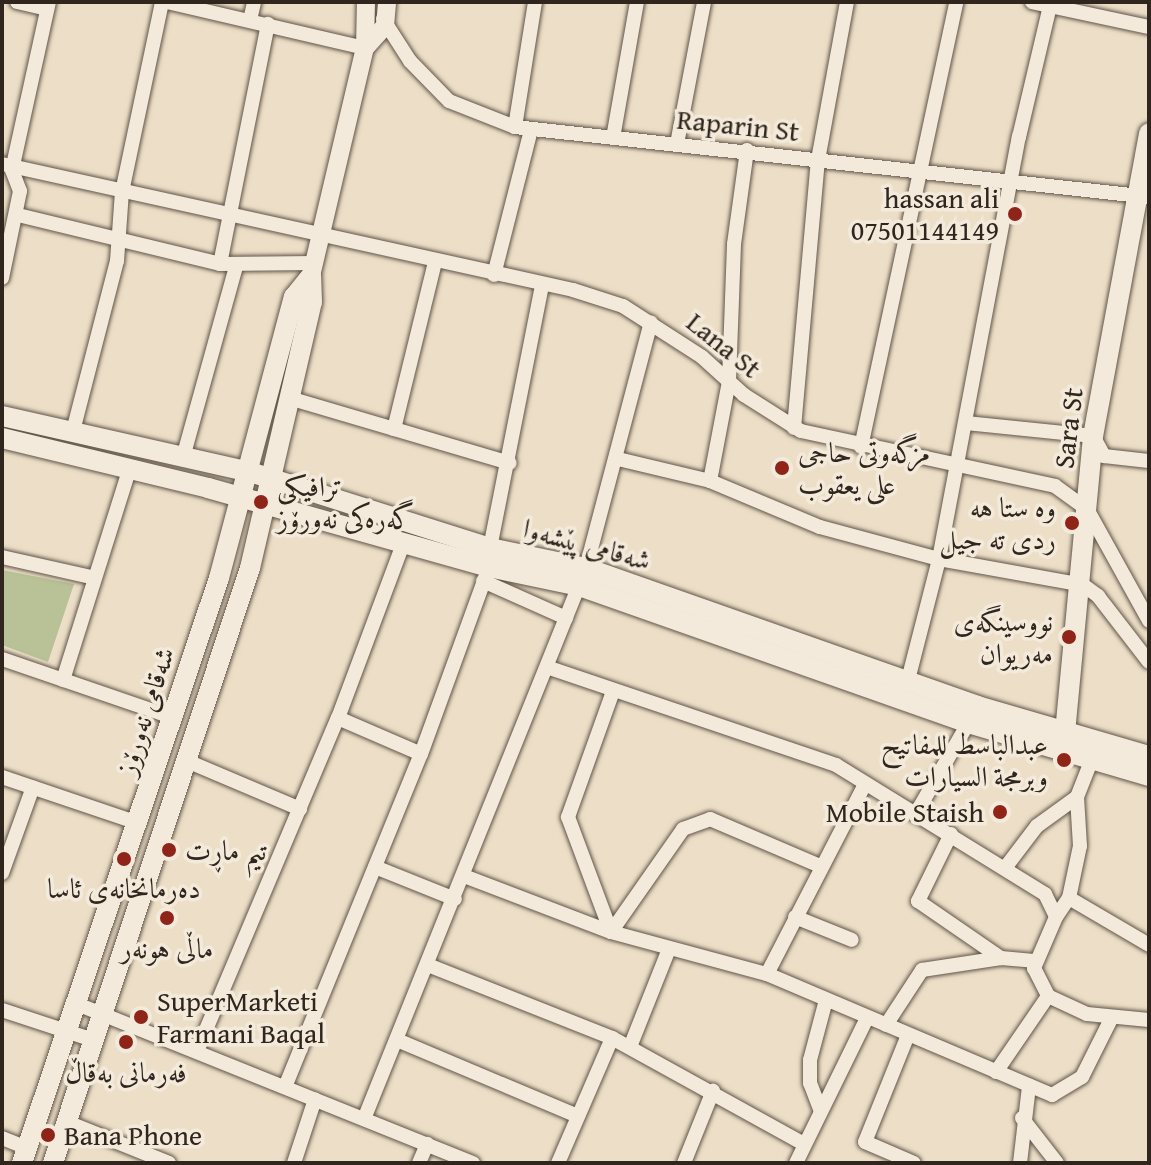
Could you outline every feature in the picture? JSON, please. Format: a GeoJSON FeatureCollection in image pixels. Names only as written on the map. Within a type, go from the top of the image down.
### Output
{"type":"FeatureCollection","features":[{"type":"Feature","properties":{"kind":"main road","name":"Sara St"},"geometry":{"type":"LineString","coordinates":[[1065,733],[1083,585],[1093,436],[1142,196],[1149,133]]}},
{"type":"Feature","properties":{"kind":"main road","name":"شەقامی نەورۆز"},"geometry":{"type":"LineString","coordinates":[[53,1163],[250,568],[312,302],[313,270]]}},
{"type":"Feature","properties":{"kind":"main road","name":"شەقامی نەورۆز"},"geometry":{"type":"LineString","coordinates":[[25,1156],[138,823],[242,497],[294,297],[313,270]]}},
{"type":"Feature","properties":{"kind":"main road","name":"شەقامی پێشەوا"},"geometry":{"type":"LineString","coordinates":[[2,416],[184,454],[269,477],[487,566]]}},
{"type":"Feature","properties":{"kind":"main road","name":"شەقامی پێشەوا"},"geometry":{"type":"LineString","coordinates":[[2,438],[130,467],[487,566],[582,577],[908,680],[973,714],[1065,733],[1149,756]]}},
{"type":"Feature","properties":{"kind":"main road","name":"شەقامی پێشەوا"},"geometry":{"type":"LineString","coordinates":[[582,577],[1092,759],[1149,776]]}},
{"type":"Feature","properties":{"kind":"street"},"geometry":{"type":"LineString","coordinates":[[2,278],[18,215],[20,191],[7,167],[48,5],[17,2]]}},
{"type":"Feature","properties":{"kind":"street"},"geometry":{"type":"LineString","coordinates":[[73,431],[119,244],[122,192],[165,2],[365,48]]}},
{"type":"Feature","properties":{"kind":"street"},"geometry":{"type":"LineString","coordinates":[[250,20],[254,2]]}},
{"type":"Feature","properties":{"kind":"street","name":"شەقامی نەورۆز"},"geometry":{"type":"LineString","coordinates":[[313,270],[365,48],[366,2]]}},
{"type":"Feature","properties":{"kind":"street","name":"Raparin St"},"geometry":{"type":"LineString","coordinates":[[378,2],[385,26],[449,101],[515,127],[747,150],[1142,196]]}},
{"type":"Feature","properties":{"kind":"street"},"geometry":{"type":"LineString","coordinates":[[385,26],[387,2]]}},
{"type":"Feature","properties":{"kind":"street"},"geometry":{"type":"LineString","coordinates":[[515,127],[535,2]]}},
{"type":"Feature","properties":{"kind":"street"},"geometry":{"type":"LineString","coordinates":[[613,138],[637,2]]}},
{"type":"Feature","properties":{"kind":"street"},"geometry":{"type":"LineString","coordinates":[[677,144],[704,2]]}},
{"type":"Feature","properties":{"kind":"street"},"geometry":{"type":"LineString","coordinates":[[794,428],[818,160],[847,2]]}},
{"type":"Feature","properties":{"kind":"street"},"geometry":{"type":"LineString","coordinates":[[861,447],[956,2]]}},
{"type":"Feature","properties":{"kind":"street"},"geometry":{"type":"LineString","coordinates":[[1032,2],[1149,27]]}},
{"type":"Feature","properties":{"kind":"street"},"geometry":{"type":"LineString","coordinates":[[908,680],[939,559],[1011,181],[1051,4]]}},
{"type":"Feature","properties":{"kind":"street"},"geometry":{"type":"LineString","coordinates":[[220,264],[268,24]]}},
{"type":"Feature","properties":{"kind":"street","name":"شەقامی نەورۆز"},"geometry":{"type":"LineString","coordinates":[[365,48],[385,26]]}},
{"type":"Feature","properties":{"kind":"street"},"geometry":{"type":"LineString","coordinates":[[494,275],[531,130]]}},
{"type":"Feature","properties":{"kind":"street"},"geometry":{"type":"LineString","coordinates":[[710,481],[729,381],[734,244],[747,150]]}},
{"type":"Feature","properties":{"kind":"street","name":"Lana St"},"geometry":{"type":"LineString","coordinates":[[7,167],[321,233],[435,262],[603,298],[651,322],[794,428],[861,447],[1033,477],[1087,509]]}},
{"type":"Feature","properties":{"kind":"street"},"geometry":{"type":"LineString","coordinates":[[18,215],[119,244],[236,267],[313,270]]}},
{"type":"Feature","properties":{"kind":"street"},"geometry":{"type":"LineString","coordinates":[[394,429],[435,262]]}},
{"type":"Feature","properties":{"kind":"street"},"geometry":{"type":"LineString","coordinates":[[184,454],[236,267]]}},
{"type":"Feature","properties":{"kind":"street"},"geometry":{"type":"LineString","coordinates":[[285,1087],[421,754],[487,566],[510,463],[542,285]]}},
{"type":"Feature","properties":{"kind":"street"},"geometry":{"type":"LineString","coordinates":[[364,1119],[582,577],[618,459],[651,322]]}},
{"type":"Feature","properties":{"kind":"street"},"geometry":{"type":"LineString","coordinates":[[289,398],[510,463]]}},
{"type":"Feature","properties":{"kind":"street"},"geometry":{"type":"LineString","coordinates":[[966,423],[1093,436],[1104,456],[1149,461]]}},
{"type":"Feature","properties":{"kind":"street"},"geometry":{"type":"LineString","coordinates":[[618,459],[710,481],[820,527],[939,559],[1083,585],[1098,596],[1149,662]]}},
{"type":"Feature","properties":{"kind":"street"},"geometry":{"type":"LineString","coordinates":[[63,680],[130,467]]}},
{"type":"Feature","properties":{"kind":"street"},"geometry":{"type":"LineString","coordinates":[[1087,509],[1149,621]]}},
{"type":"Feature","properties":{"kind":"street"},"geometry":{"type":"LineString","coordinates":[[197,1051],[338,718],[403,544]]}},
{"type":"Feature","properties":{"kind":"street"},"geometry":{"type":"LineString","coordinates":[[2,557],[95,578]]}},
{"type":"Feature","properties":{"kind":"street"},"geometry":{"type":"LineString","coordinates":[[487,566],[566,618]]}},
{"type":"Feature","properties":{"kind":"street"},"geometry":{"type":"LineString","coordinates":[[2,659],[171,717]]}},
{"type":"Feature","properties":{"kind":"street"},"geometry":{"type":"LineString","coordinates":[[547,667],[797,749],[865,784],[1005,868],[1045,894],[1056,917]]}},
{"type":"Feature","properties":{"kind":"street"},"geometry":{"type":"LineString","coordinates":[[611,932],[568,817],[613,691]]}},
{"type":"Feature","properties":{"kind":"street"},"geometry":{"type":"LineString","coordinates":[[915,815],[973,714]]}},
{"type":"Feature","properties":{"kind":"street"},"geometry":{"type":"LineString","coordinates":[[338,718],[421,754]]}},
{"type":"Feature","properties":{"kind":"street"},"geometry":{"type":"LineString","coordinates":[[1092,759],[1077,797],[1080,846],[1069,898],[1034,961],[1035,975],[1048,996],[1111,1019],[1149,1020]]}},
{"type":"Feature","properties":{"kind":"street"},"geometry":{"type":"LineString","coordinates":[[187,761],[300,809]]}},
{"type":"Feature","properties":{"kind":"street"},"geometry":{"type":"LineString","coordinates":[[2,777],[138,823]]}},
{"type":"Feature","properties":{"kind":"street"},"geometry":{"type":"LineString","coordinates":[[767,974],[820,866],[865,784]]}},
{"type":"Feature","properties":{"kind":"street"},"geometry":{"type":"LineString","coordinates":[[2,873],[33,787]]}},
{"type":"Feature","properties":{"kind":"street"},"geometry":{"type":"LineString","coordinates":[[1005,868],[1037,826],[1077,797]]}},
{"type":"Feature","properties":{"kind":"street"},"geometry":{"type":"LineString","coordinates":[[611,932],[683,829],[710,819],[820,866]]}},
{"type":"Feature","properties":{"kind":"street"},"geometry":{"type":"LineString","coordinates":[[951,834],[918,901],[1001,958]]}},
{"type":"Feature","properties":{"kind":"street"},"geometry":{"type":"LineString","coordinates":[[375,867],[455,899]]}},
{"type":"Feature","properties":{"kind":"street"},"geometry":{"type":"LineString","coordinates":[[464,876],[611,932],[767,974],[1052,1095],[1070,1089],[1082,1077],[1111,1019]]}},
{"type":"Feature","properties":{"kind":"street"},"geometry":{"type":"LineString","coordinates":[[1069,898],[1149,945]]}},
{"type":"Feature","properties":{"kind":"street"},"geometry":{"type":"LineString","coordinates":[[795,917],[852,940]]}},
{"type":"Feature","properties":{"kind":"street"},"geometry":{"type":"LineString","coordinates":[[630,1047],[669,949]]}},
{"type":"Feature","properties":{"kind":"street"},"geometry":{"type":"LineString","coordinates":[[886,1025],[922,970],[1001,958],[1034,961]]}},
{"type":"Feature","properties":{"kind":"street"},"geometry":{"type":"LineString","coordinates":[[428,965],[612,1038],[713,1091],[804,1144]]}},
{"type":"Feature","properties":{"kind":"street"},"geometry":{"type":"LineString","coordinates":[[996,1072],[1048,996]]}},
{"type":"Feature","properties":{"kind":"street"},"geometry":{"type":"LineString","coordinates":[[820,1109],[810,1083],[810,1060],[826,1000]]}},
{"type":"Feature","properties":{"kind":"street"},"geometry":{"type":"LineString","coordinates":[[77,1004],[473,1163]]}},
{"type":"Feature","properties":{"kind":"street"},"geometry":{"type":"LineString","coordinates":[[2,1010],[93,1040]]}},
{"type":"Feature","properties":{"kind":"street"},"geometry":{"type":"LineString","coordinates":[[796,1163],[867,1018]]}},
{"type":"Feature","properties":{"kind":"street"},"geometry":{"type":"LineString","coordinates":[[908,1035],[865,1142],[914,1163]]}},
{"type":"Feature","properties":{"kind":"street"},"geometry":{"type":"LineString","coordinates":[[558,1163],[612,1038]]}},
{"type":"Feature","properties":{"kind":"street"},"geometry":{"type":"LineString","coordinates":[[397,1040],[578,1116]]}},
{"type":"Feature","properties":{"kind":"street"},"geometry":{"type":"LineString","coordinates":[[1020,1163],[1022,1118],[1029,1086]]}},
{"type":"Feature","properties":{"kind":"street"},"geometry":{"type":"LineString","coordinates":[[684,1163],[713,1091]]}},
{"type":"Feature","properties":{"kind":"street"},"geometry":{"type":"LineString","coordinates":[[294,1163],[315,1099]]}},
{"type":"Feature","properties":{"kind":"street"},"geometry":{"type":"LineString","coordinates":[[1022,1118],[1057,1163]]}},
{"type":"Feature","properties":{"kind":"street"},"geometry":{"type":"LineString","coordinates":[[67,1122],[169,1163]]}},
{"type":"Feature","properties":{"kind":"street"},"geometry":{"type":"LineString","coordinates":[[2,1138],[25,1156]]}},
{"type":"Feature","properties":{"kind":"street"},"geometry":{"type":"LineString","coordinates":[[419,1163],[427,1144]]}},
{"type":"Feature","properties":{"kind":"green space"},"geometry":{"type":"Polygon","coordinates":[[[2,570],[74,584],[48,662],[2,645],[2,570]]]}},
{"type":"Feature","properties":{"kind":"place","name":"hassan ali 07501144149"},"geometry":{"type":"Point","coordinates":[1015,214]}},
{"type":"Feature","properties":{"kind":"place","name":"مزگەوتی حاجی علی یعقوب"},"geometry":{"type":"Point","coordinates":[782,468]}},
{"type":"Feature","properties":{"kind":"place","name":"ترافیکی گەرەکی نەورۆز"},"geometry":{"type":"Point","coordinates":[261,502]}},
{"type":"Feature","properties":{"kind":"place","name":"وه ستا هه ردى ته جيل"},"geometry":{"type":"Point","coordinates":[1072,523]}},
{"type":"Feature","properties":{"kind":"place","name":"نووسینگەی مەریوان"},"geometry":{"type":"Point","coordinates":[1069,637]}},
{"type":"Feature","properties":{"kind":"place","name":"عبدالباسط للمفاتيح وبرمجة السيارات"},"geometry":{"type":"Point","coordinates":[1064,760]}},
{"type":"Feature","properties":{"kind":"place","name":"Mobile Staish"},"geometry":{"type":"Point","coordinates":[1000,812]}},
{"type":"Feature","properties":{"kind":"place","name":"تیم ماڕت"},"geometry":{"type":"Point","coordinates":[169,850]}},
{"type":"Feature","properties":{"kind":"place","name":"دەرمانخانەی ئاسا"},"geometry":{"type":"Point","coordinates":[124,859]}},
{"type":"Feature","properties":{"kind":"place","name":"ماڵی هونەر"},"geometry":{"type":"Point","coordinates":[167,918]}},
{"type":"Feature","properties":{"kind":"place","name":"SuperMarketi Farmani Baqal"},"geometry":{"type":"Point","coordinates":[141,1017]}},
{"type":"Feature","properties":{"kind":"place","name":"فەرمانی بەقاڵ"},"geometry":{"type":"Point","coordinates":[126,1042]}},
{"type":"Feature","properties":{"kind":"place","name":"Bana Phone"},"geometry":{"type":"Point","coordinates":[48,1135]}}]}
